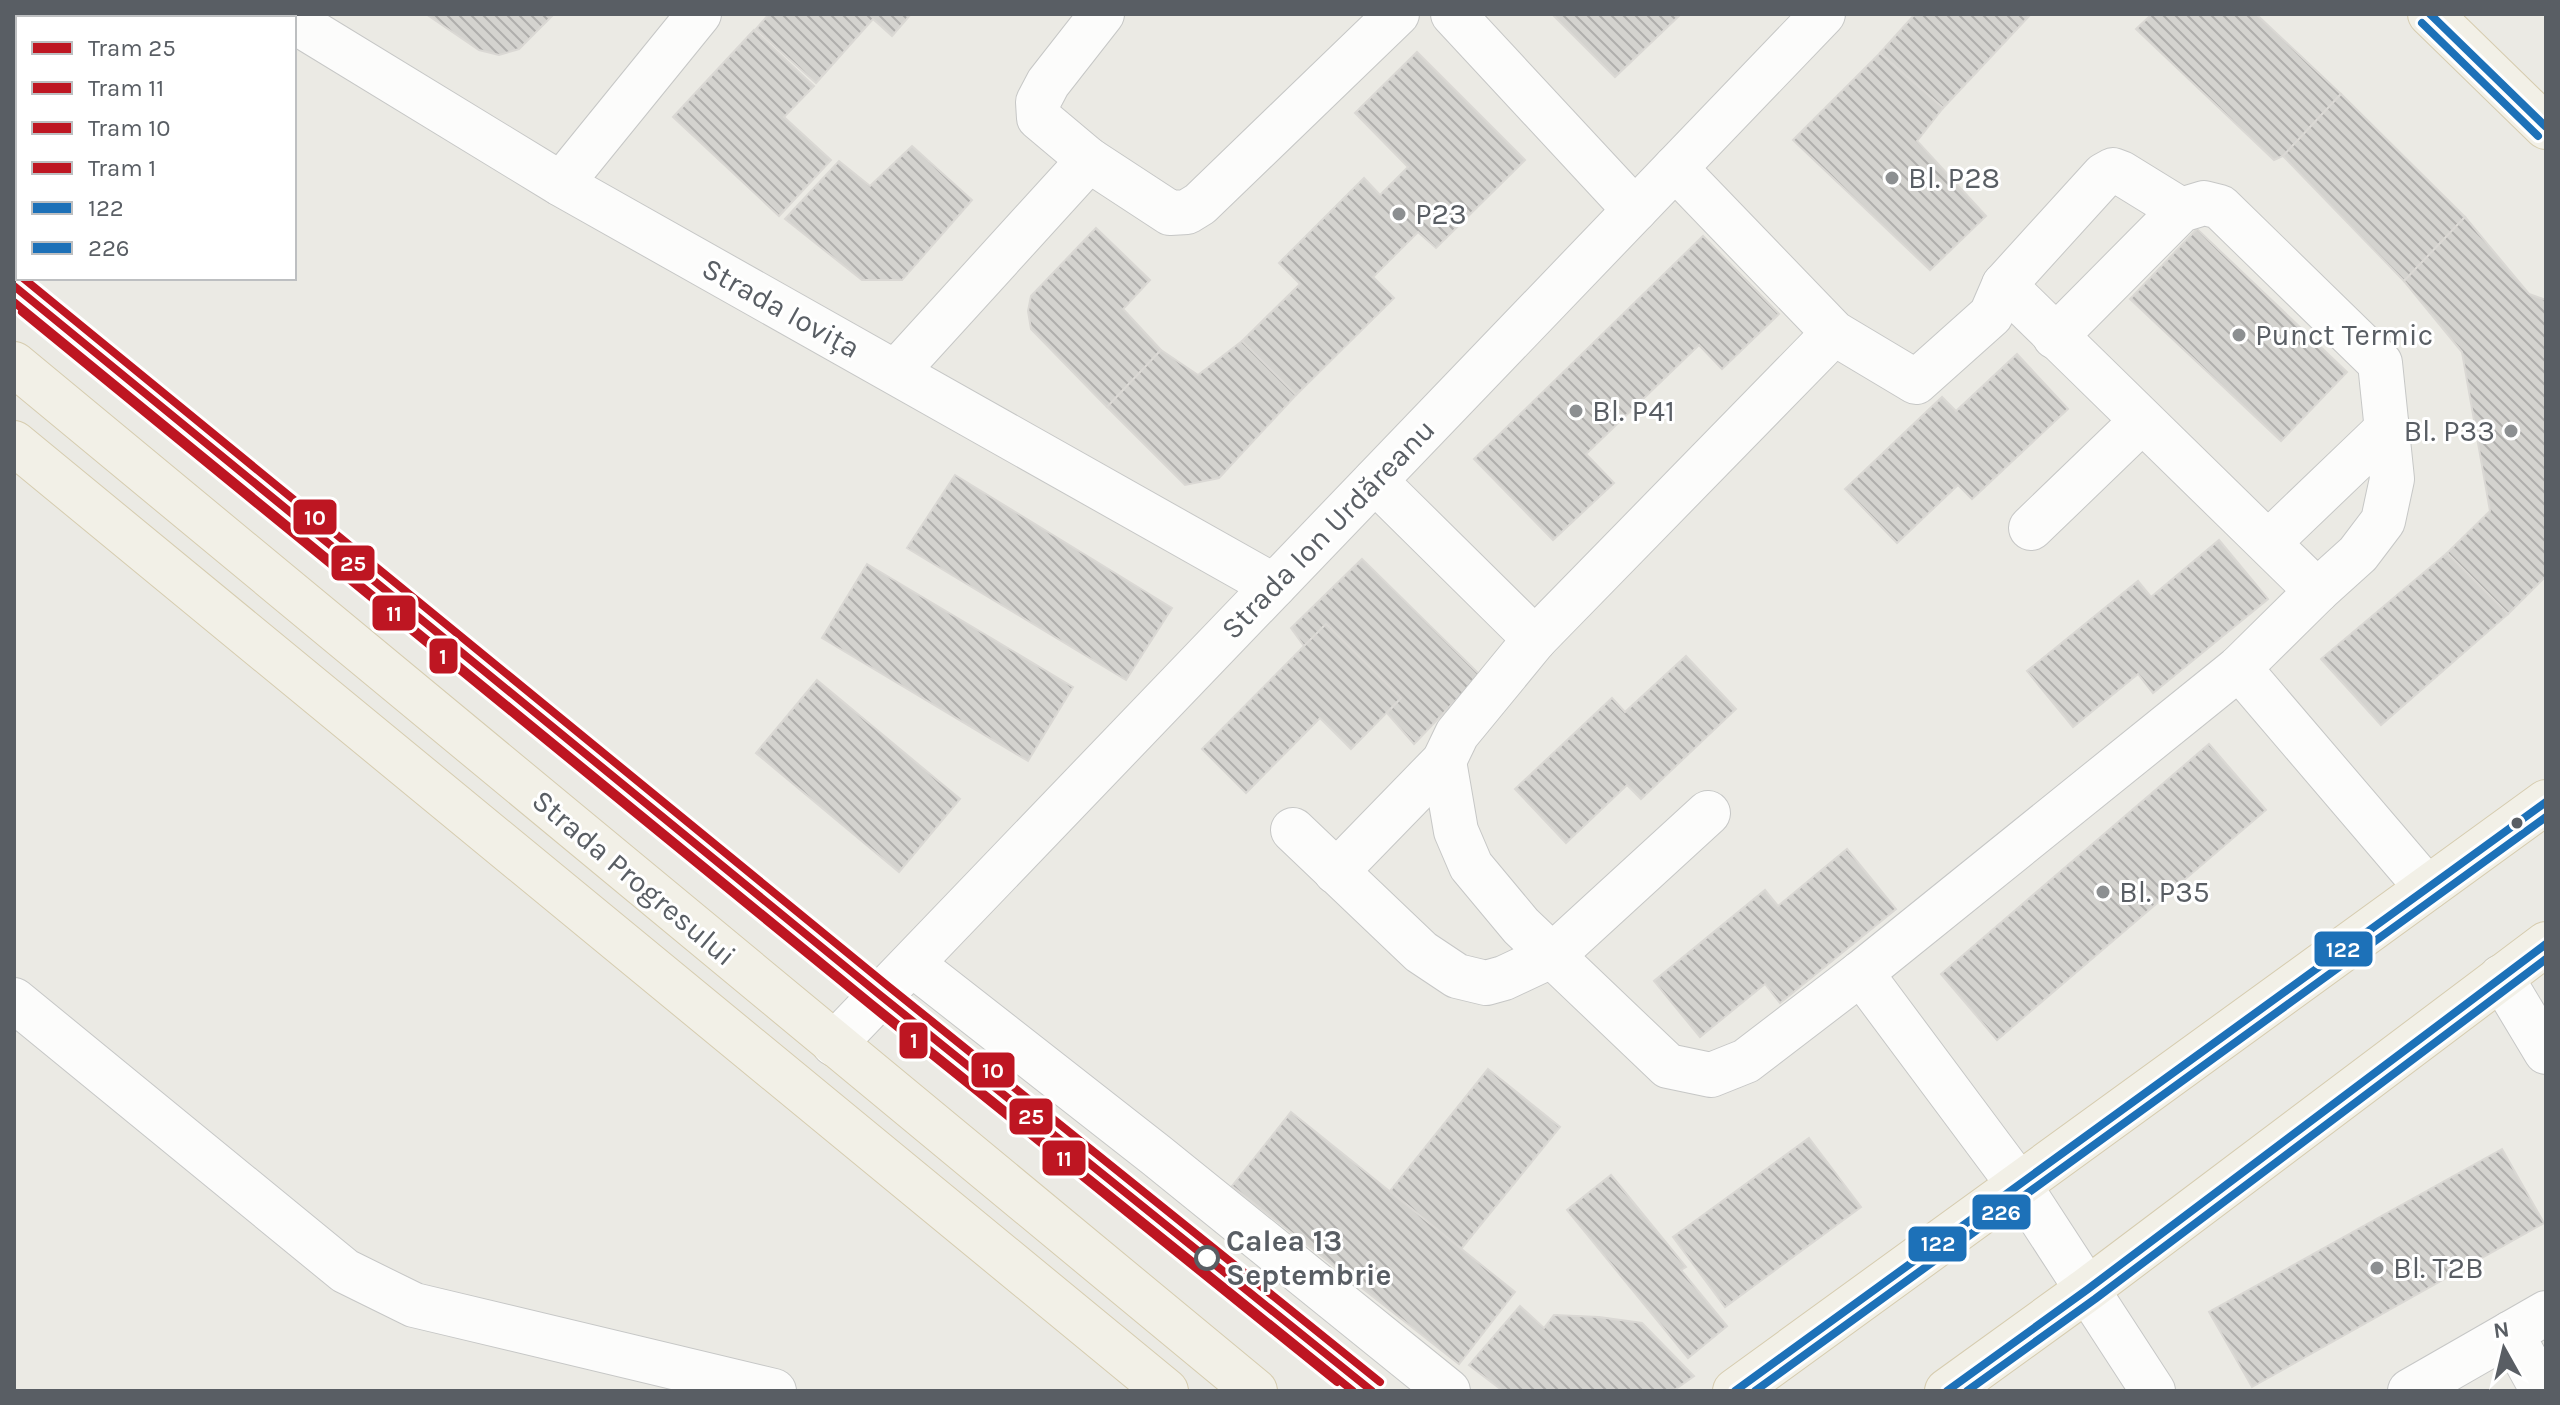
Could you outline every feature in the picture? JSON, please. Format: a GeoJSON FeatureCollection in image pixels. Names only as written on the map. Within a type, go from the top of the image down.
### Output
{"type":"FeatureCollection","features":[{"type":"Feature","properties":{"kind":"main road"},"geometry":{"type":"LineString","coordinates":[[2447,20],[2546,127]]}},
{"type":"Feature","properties":{"kind":"main road","name":"Strada Progresului"},"geometry":{"type":"LineString","coordinates":[[14,364],[1255,1391]]}},
{"type":"Feature","properties":{"kind":"main road","name":"Strada Progresului"},"geometry":{"type":"LineString","coordinates":[[14,443],[1166,1391]]}},
{"type":"Feature","properties":{"kind":"main road"},"geometry":{"type":"LineString","coordinates":[[1735,1391],[2546,802]]}},
{"type":"Feature","properties":{"kind":"main road"},"geometry":{"type":"LineString","coordinates":[[1947,1391],[2088,1289],[2546,944]]}},
{"type":"Feature","properties":{"kind":"main road"},"geometry":{"type":"LineString","coordinates":[[798,1086],[834,1044]]}},
{"type":"Feature","properties":{"kind":"street"},"geometry":{"type":"LineString","coordinates":[[561,184],[699,14]]}},
{"type":"Feature","properties":{"kind":"street"},"geometry":{"type":"LineString","coordinates":[[1102,14],[1048,83],[1038,102],[1039,118],[1089,160],[1170,213],[1187,212],[1200,204],[1397,14]]}},
{"type":"Feature","properties":{"kind":"street"},"geometry":{"type":"LineString","coordinates":[[1453,14],[1635,210]]}},
{"type":"Feature","properties":{"kind":"street","name":"Strada Ion Urdăreanu"},"geometry":{"type":"LineString","coordinates":[[834,1044],[1823,14]]}},
{"type":"Feature","properties":{"kind":"street","name":"Strada Iovița"},"geometry":{"type":"LineString","coordinates":[[296,21],[561,184],[1274,586]]}},
{"type":"Feature","properties":{"kind":"street"},"geometry":{"type":"LineString","coordinates":[[896,372],[1089,160]]}},
{"type":"Feature","properties":{"kind":"street"},"geometry":{"type":"LineString","coordinates":[[1675,168],[1834,333],[1916,382],[1991,315],[2004,285],[2104,175],[2113,170],[2181,210]]}},
{"type":"Feature","properties":{"kind":"street"},"geometry":{"type":"LineString","coordinates":[[1444,761],[1456,831],[1471,866],[1521,926],[1668,1066],[1711,1075],[1746,1061],[1861,973],[2239,668],[2358,554],[2383,521],[2392,479],[2380,363],[2220,207],[2204,203],[2181,210],[2055,337]]}},
{"type":"Feature","properties":{"kind":"street"},"geometry":{"type":"LineString","coordinates":[[2004,285],[2317,591]]}},
{"type":"Feature","properties":{"kind":"street"},"geometry":{"type":"LineString","coordinates":[[1336,872],[1444,761],[1457,734],[1535,639],[1834,333]]}},
{"type":"Feature","properties":{"kind":"street"},"geometry":{"type":"LineString","coordinates":[[2031,528],[2142,421]]}},
{"type":"Feature","properties":{"kind":"street"},"geometry":{"type":"LineString","coordinates":[[2269,542],[2388,428]]}},
{"type":"Feature","properties":{"kind":"street"},"geometry":{"type":"LineString","coordinates":[[1375,481],[1535,639]]}},
{"type":"Feature","properties":{"kind":"street"},"geometry":{"type":"LineString","coordinates":[[2239,668],[2427,888]]}},
{"type":"Feature","properties":{"kind":"street"},"geometry":{"type":"LineString","coordinates":[[1293,830],[1421,952],[1457,976],[1486,983],[1553,955],[1708,813]]}},
{"type":"Feature","properties":{"kind":"street"},"geometry":{"type":"LineString","coordinates":[[912,964],[1156,1155],[1448,1391]]}},
{"type":"Feature","properties":{"kind":"street"},"geometry":{"type":"LineString","coordinates":[[1861,973],[2019,1185],[2153,1391]]}},
{"type":"Feature","properties":{"kind":"street"},"geometry":{"type":"LineString","coordinates":[[2501,977],[2546,1052]]}},
{"type":"Feature","properties":{"kind":"street"},"geometry":{"type":"LineString","coordinates":[[14,1000],[345,1271],[414,1305],[774,1391]]}},
{"type":"Feature","properties":{"kind":"street"},"geometry":{"type":"LineString","coordinates":[[2410,1391],[2528,1323],[2543,1391]]}},
{"type":"Feature","properties":{"kind":"building"},"geometry":{"type":"Polygon","coordinates":[[[426,14],[554,14],[519,49],[499,55],[479,50],[426,14]]]}},
{"type":"Feature","properties":{"kind":"building"},"geometry":{"type":"Polygon","coordinates":[[[769,14],[911,14],[892,36],[873,19],[816,83],[756,29],[769,14]]]}},
{"type":"Feature","properties":{"kind":"building"},"geometry":{"type":"Polygon","coordinates":[[[1552,14],[1681,14],[1615,77],[1552,14]]]}},
{"type":"Feature","properties":{"kind":"building"},"geometry":{"type":"Polygon","coordinates":[[[1915,14],[2031,14],[1943,108],[1880,53],[1915,14]]]}},
{"type":"Feature","properties":{"kind":"building"},"geometry":{"type":"Polygon","coordinates":[[[2152,14],[2256,14],[2341,94],[2283,156],[2274,160],[2136,29],[2152,14]]]}},
{"type":"Feature","properties":{"kind":"building"},"geometry":{"type":"Polygon","coordinates":[[[754,30],[814,86],[784,117],[831,160],[779,216],[673,117],[754,30]]]}},
{"type":"Feature","properties":{"kind":"building","name":"P23"},"geometry":{"type":"Polygon","coordinates":[[[1417,52],[1525,160],[1436,248],[1418,232],[1373,277],[1394,298],[1296,395],[1242,341],[1300,284],[1279,263],[1364,178],[1380,195],[1408,167],[1355,113],[1417,52]]]}},
{"type":"Feature","properties":{"kind":"building","name":"Bl. P28"},"geometry":{"type":"Polygon","coordinates":[[[1880,53],[1943,108],[1917,141],[1986,216],[1930,270],[1793,140],[1880,53]]]}},
{"type":"Feature","properties":{"kind":"building"},"geometry":{"type":"Polygon","coordinates":[[[2341,94],[2465,217],[2404,281],[2283,156],[2341,94]]]}},
{"type":"Feature","properties":{"kind":"building"},"geometry":{"type":"Polygon","coordinates":[[[912,146],[972,200],[902,280],[862,280],[785,219],[839,161],[870,186],[912,146]]]}},
{"type":"Feature","properties":{"kind":"building","name":"Bl. P33"},"geometry":{"type":"Polygon","coordinates":[[[2465,217],[2529,294],[2546,300],[2546,576],[2508,614],[2447,553],[2490,511],[2462,352],[2404,281],[2465,217]]]}},
{"type":"Feature","properties":{"kind":"building"},"geometry":{"type":"Polygon","coordinates":[[[1096,228],[1150,280],[1123,309],[1161,350],[1107,407],[1031,329],[1028,311],[1031,296],[1096,228]]]}},
{"type":"Feature","properties":{"kind":"building","name":"Punct Termic"},"geometry":{"type":"Polygon","coordinates":[[[2197,229],[2347,372],[2281,441],[2130,299],[2197,229]]]}},
{"type":"Feature","properties":{"kind":"building","name":"Bl. P41"},"geometry":{"type":"Polygon","coordinates":[[[1703,236],[1779,314],[1722,369],[1699,345],[1586,454],[1614,483],[1553,540],[1474,459],[1703,236]]]}},
{"type":"Feature","properties":{"kind":"building"},"geometry":{"type":"Polygon","coordinates":[[[1242,341],[1296,395],[1219,478],[1185,485],[1107,407],[1161,350],[1198,375],[1242,341]]]}},
{"type":"Feature","properties":{"kind":"building"},"geometry":{"type":"Polygon","coordinates":[[[2017,354],[2068,409],[1972,499],[1958,485],[1897,543],[1845,489],[1942,397],[1956,411],[2017,354]]]}},
{"type":"Feature","properties":{"kind":"building"},"geometry":{"type":"Polygon","coordinates":[[[955,475],[1172,608],[1126,680],[907,548],[955,475]]]}},
{"type":"Feature","properties":{"kind":"building"},"geometry":{"type":"Polygon","coordinates":[[[2219,540],[2268,599],[2153,693],[2138,674],[2073,727],[2027,671],[2138,581],[2151,597],[2219,540]]]}},
{"type":"Feature","properties":{"kind":"building"},"geometry":{"type":"Polygon","coordinates":[[[2447,553],[2508,614],[2381,725],[2321,659],[2447,553]]]}},
{"type":"Feature","properties":{"kind":"building"},"geometry":{"type":"Polygon","coordinates":[[[1362,559],[1480,675],[1414,744],[1387,713],[1401,698],[1326,624],[1304,646],[1291,628],[1362,559]]]}},
{"type":"Feature","properties":{"kind":"building"},"geometry":{"type":"Polygon","coordinates":[[[867,564],[1073,687],[1028,761],[822,638],[867,564]]]}},
{"type":"Feature","properties":{"kind":"building"},"geometry":{"type":"Polygon","coordinates":[[[1326,624],[1401,698],[1351,749],[1320,718],[1246,793],[1202,749],[1326,624]]]}},
{"type":"Feature","properties":{"kind":"building"},"geometry":{"type":"Polygon","coordinates":[[[1686,656],[1736,709],[1641,799],[1627,785],[1566,843],[1515,789],[1612,698],[1625,712],[1686,656]]]}},
{"type":"Feature","properties":{"kind":"building"},"geometry":{"type":"Polygon","coordinates":[[[817,680],[960,799],[899,872],[756,753],[817,680]]]}},
{"type":"Feature","properties":{"kind":"building","name":"Bl. P35"},"geometry":{"type":"Polygon","coordinates":[[[2209,744],[2266,810],[1997,1040],[1941,974],[2209,744]]]}},
{"type":"Feature","properties":{"kind":"building"},"geometry":{"type":"Polygon","coordinates":[[[1847,849],[1896,909],[1780,1003],[1765,984],[1700,1037],[1654,981],[1765,890],[1778,906],[1847,849]]]}},
{"type":"Feature","properties":{"kind":"building"},"geometry":{"type":"Polygon","coordinates":[[[1488,1069],[1560,1127],[1461,1249],[1390,1191],[1488,1069]]]}},
{"type":"Feature","properties":{"kind":"building"},"geometry":{"type":"Polygon","coordinates":[[[1291,1112],[1515,1292],[1459,1364],[1232,1186],[1291,1112]]]}},
{"type":"Feature","properties":{"kind":"building"},"geometry":{"type":"Polygon","coordinates":[[[1809,1138],[1861,1207],[1725,1307],[1673,1237],[1809,1138]]]}},
{"type":"Feature","properties":{"kind":"building","name":"Bl. T2B"},"geometry":{"type":"Polygon","coordinates":[[[2502,1149],[2544,1223],[2252,1387],[2209,1312],[2502,1149]]]}},
{"type":"Feature","properties":{"kind":"building"},"geometry":{"type":"Polygon","coordinates":[[[1611,1175],[1686,1267],[1681,1270],[1727,1326],[1688,1358],[1567,1210],[1611,1175]]]}},
{"type":"Feature","properties":{"kind":"building"},"geometry":{"type":"Polygon","coordinates":[[[1520,1306],[1544,1328],[1554,1315],[1642,1323],[1694,1376],[1673,1391],[1503,1391],[1469,1365],[1520,1306]]]}},
{"type":"Feature","properties":{"kind":"tram line","name":"10"},"geometry":{"type":"LineString","coordinates":[[25,280],[888,986],[1380,1382]]}},
{"type":"Feature","properties":{"kind":"tram line","name":"25"},"geometry":{"type":"LineString","coordinates":[[14,286],[880,995],[1372,1391]]}},
{"type":"Feature","properties":{"kind":"tram line","name":"11"},"geometry":{"type":"LineString","coordinates":[[14,302],[872,1004],[1353,1391]]}},
{"type":"Feature","properties":{"kind":"tram line","name":"1"},"geometry":{"type":"LineString","coordinates":[[22,312],[1337,1382]]}},
{"type":"Feature","properties":{"kind":"transit line","name":"122"},"geometry":{"type":"LineString","coordinates":[[2430,14],[2546,127]]}},
{"type":"Feature","properties":{"kind":"transit line","name":"226"},"geometry":{"type":"LineString","coordinates":[[2422,23],[2538,136]]}},
{"type":"Feature","properties":{"kind":"transit line","name":"122"},"geometry":{"type":"LineString","coordinates":[[1735,1391],[2546,802]]}},
{"type":"Feature","properties":{"kind":"transit line","name":"226"},"geometry":{"type":"LineString","coordinates":[[1755,1391],[2546,817]]}},
{"type":"Feature","properties":{"kind":"transit line","name":"122"},"geometry":{"type":"LineString","coordinates":[[1947,1391],[2088,1289],[2546,944]]}},
{"type":"Feature","properties":{"kind":"transit line","name":"226"},"geometry":{"type":"LineString","coordinates":[[1967,1391],[2095,1299],[2546,959]]}},
{"type":"Feature","properties":{"kind":"place","name":"Bl. P28"},"geometry":{"type":"Point","coordinates":[1892,178]}},
{"type":"Feature","properties":{"kind":"place","name":"P23"},"geometry":{"type":"Point","coordinates":[1399,214]}},
{"type":"Feature","properties":{"kind":"place","name":"Punct Termic"},"geometry":{"type":"Point","coordinates":[2239,335]}},
{"type":"Feature","properties":{"kind":"place","name":"Bl. P41"},"geometry":{"type":"Point","coordinates":[1576,411]}},
{"type":"Feature","properties":{"kind":"place","name":"Bl. P33"},"geometry":{"type":"Point","coordinates":[2511,431]}},
{"type":"Feature","properties":{"kind":"place","name":"Bl. P35"},"geometry":{"type":"Point","coordinates":[2103,892]}},
{"type":"Feature","properties":{"kind":"place","name":"Calea 13 Septembrie"},"geometry":{"type":"Point","coordinates":[1207,1258]}},
{"type":"Feature","properties":{"kind":"place","name":"Bl. T2B"},"geometry":{"type":"Point","coordinates":[2377,1268]}}]}
